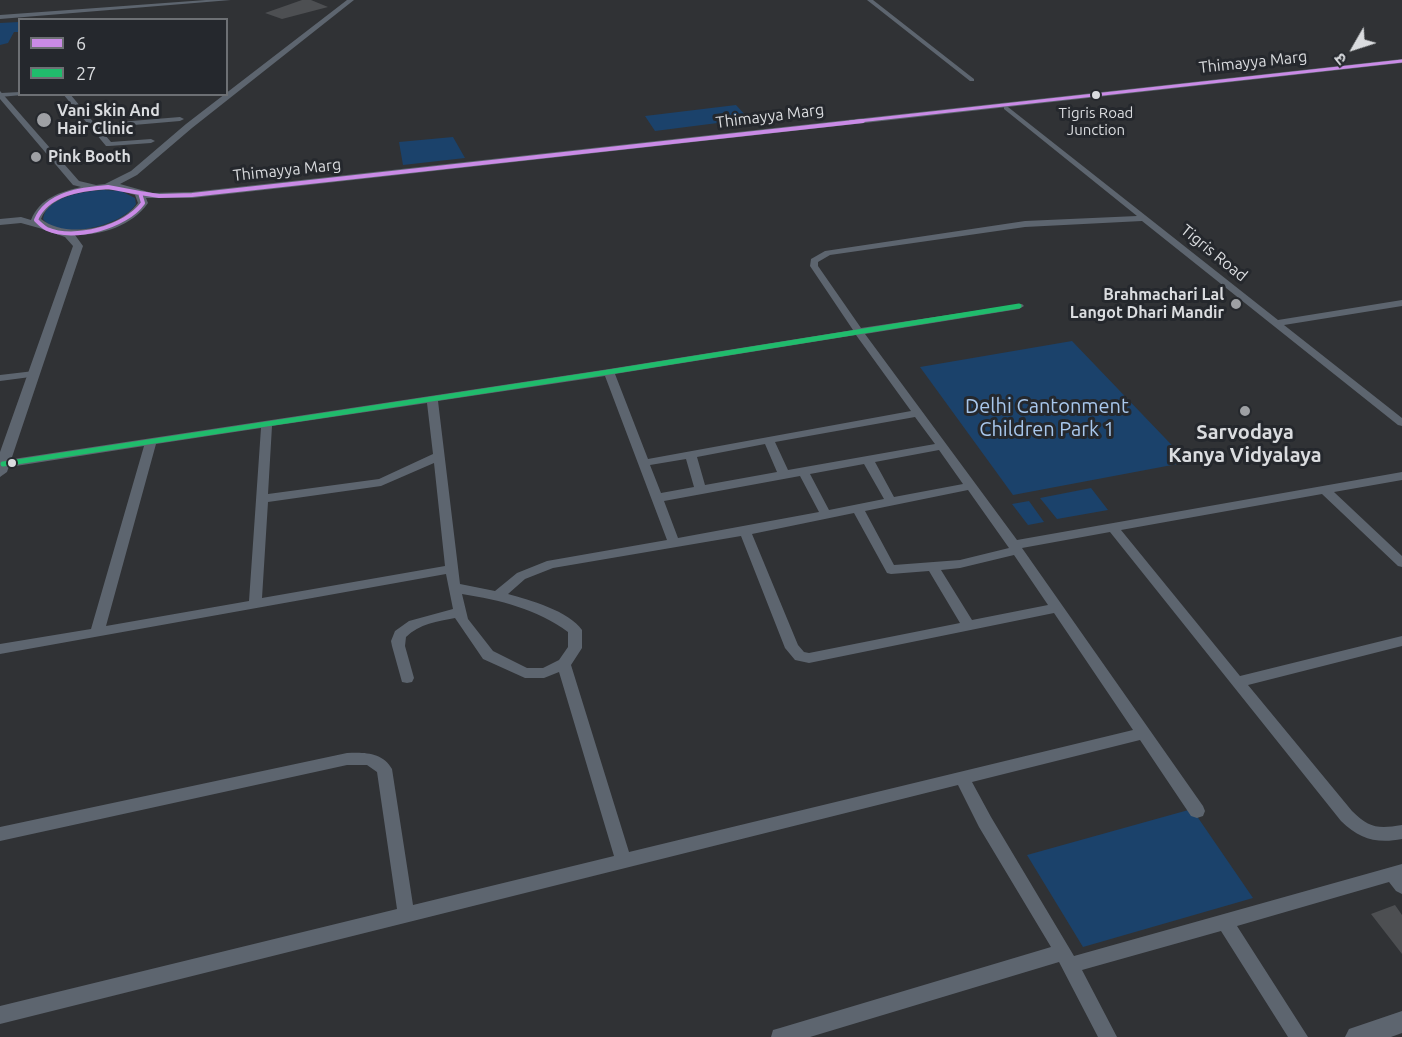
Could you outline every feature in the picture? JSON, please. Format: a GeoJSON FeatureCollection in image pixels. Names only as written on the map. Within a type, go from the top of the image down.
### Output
{"type":"FeatureCollection","features":[{"type":"Feature","properties":{"kind":"street"},"geometry":{"type":"LineString","coordinates":[[0,17],[228,0]]}},
{"type":"Feature","properties":{"kind":"street"},"geometry":{"type":"LineString","coordinates":[[228,96],[351,0]]}},
{"type":"Feature","properties":{"kind":"street"},"geometry":{"type":"LineString","coordinates":[[870,0],[972,80]]}},
{"type":"Feature","properties":{"kind":"street","name":"Thimayya Marg"},"geometry":{"type":"LineString","coordinates":[[102,187],[169,196],[192,195],[1402,63]]}},
{"type":"Feature","properties":{"kind":"street","name":"Thimayya Marg"},"geometry":{"type":"LineString","coordinates":[[127,219],[170,202],[190,199],[1402,63]]}},
{"type":"Feature","properties":{"kind":"street"},"geometry":{"type":"LineString","coordinates":[[0,94],[18,94]]}},
{"type":"Feature","properties":{"kind":"street"},"geometry":{"type":"LineString","coordinates":[[0,94],[71,185]]}},
{"type":"Feature","properties":{"kind":"street"},"geometry":{"type":"LineString","coordinates":[[68,96],[109,144],[151,141]]}},
{"type":"Feature","properties":{"kind":"street"},"geometry":{"type":"LineString","coordinates":[[58,198],[102,187],[134,173],[228,96]]}},
{"type":"Feature","properties":{"kind":"street"},"geometry":{"type":"LineString","coordinates":[[0,108],[71,185],[102,187]]}},
{"type":"Feature","properties":{"kind":"street","name":"Tigris Road"},"geometry":{"type":"LineString","coordinates":[[1006,108],[1402,423]]}},
{"type":"Feature","properties":{"kind":"street"},"geometry":{"type":"LineString","coordinates":[[93,126],[180,119]]}},
{"type":"Feature","properties":{"kind":"street"},"geometry":{"type":"LineString","coordinates":[[75,251],[100,232],[127,219],[144,204],[144,198],[129,181],[134,173]]}},
{"type":"Feature","properties":{"kind":"street"},"geometry":{"type":"LineString","coordinates":[[0,217],[37,213],[71,185]]}},
{"type":"Feature","properties":{"kind":"street"},"geometry":{"type":"LineString","coordinates":[[37,213],[36,220],[39,225]]}},
{"type":"Feature","properties":{"kind":"street"},"geometry":{"type":"LineString","coordinates":[[1146,218],[1024,224],[819,256],[814,261],[814,266],[1015,548],[1197,811]]}},
{"type":"Feature","properties":{"kind":"street"},"geometry":{"type":"LineString","coordinates":[[57,232],[90,231],[127,219]]}},
{"type":"Feature","properties":{"kind":"street"},"geometry":{"type":"LineString","coordinates":[[0,222],[21,220],[39,225],[69,235],[78,246],[1,468],[151,441],[609,372],[1019,306]]}},
{"type":"Feature","properties":{"kind":"street"},"geometry":{"type":"LineString","coordinates":[[1276,323],[1402,303]]}},
{"type":"Feature","properties":{"kind":"street"},"geometry":{"type":"LineString","coordinates":[[609,372],[674,543]]}},
{"type":"Feature","properties":{"kind":"street"},"geometry":{"type":"LineString","coordinates":[[0,378],[34,374]]}},
{"type":"Feature","properties":{"kind":"street"},"geometry":{"type":"LineString","coordinates":[[432,399],[454,588],[459,612],[471,633],[488,655],[525,673],[544,673],[564,664],[575,648],[575,630],[563,620],[497,597],[454,588]]}},
{"type":"Feature","properties":{"kind":"street"},"geometry":{"type":"LineString","coordinates":[[644,463],[918,413]]}},
{"type":"Feature","properties":{"kind":"street"},"geometry":{"type":"LineString","coordinates":[[255,604],[267,424]]}},
{"type":"Feature","properties":{"kind":"street"},"geometry":{"type":"LineString","coordinates":[[768,439],[784,475]]}},
{"type":"Feature","properties":{"kind":"street"},"geometry":{"type":"LineString","coordinates":[[97,633],[151,441]]}},
{"type":"Feature","properties":{"kind":"street"},"geometry":{"type":"LineString","coordinates":[[657,498],[942,446]]}},
{"type":"Feature","properties":{"kind":"street"},"geometry":{"type":"LineString","coordinates":[[690,454],[701,490]]}},
{"type":"Feature","properties":{"kind":"street"},"geometry":{"type":"LineString","coordinates":[[262,499],[381,482],[439,456]]}},
{"type":"Feature","properties":{"kind":"street"},"geometry":{"type":"LineString","coordinates":[[868,460],[891,502]]}},
{"type":"Feature","properties":{"kind":"street"},"geometry":{"type":"LineString","coordinates":[[803,471],[826,515]]}},
{"type":"Feature","properties":{"kind":"street"},"geometry":{"type":"LineString","coordinates":[[857,508],[888,568],[896,570],[976,562],[1015,548],[1402,476]]}},
{"type":"Feature","properties":{"kind":"street"},"geometry":{"type":"LineString","coordinates":[[497,597],[521,576],[550,564],[745,531],[970,486]]}},
{"type":"Feature","properties":{"kind":"street"},"geometry":{"type":"LineString","coordinates":[[1324,490],[1402,563]]}},
{"type":"Feature","properties":{"kind":"street"},"geometry":{"type":"LineString","coordinates":[[1114,529],[1331,798],[1358,828],[1371,835],[1386,836],[1402,832]]}},
{"type":"Feature","properties":{"kind":"street"},"geometry":{"type":"LineString","coordinates":[[745,531],[792,648],[800,656],[809,658],[1057,608]]}},
{"type":"Feature","properties":{"kind":"street"},"geometry":{"type":"LineString","coordinates":[[932,566],[969,626]]}},
{"type":"Feature","properties":{"kind":"street"},"geometry":{"type":"LineString","coordinates":[[1,652],[452,570]]}},
{"type":"Feature","properties":{"kind":"street"},"geometry":{"type":"LineString","coordinates":[[407,678],[398,641],[399,635],[420,622],[459,612]]}},
{"type":"Feature","properties":{"kind":"street"},"geometry":{"type":"LineString","coordinates":[[1237,682],[1402,641]]}},
{"type":"Feature","properties":{"kind":"street"},"geometry":{"type":"LineString","coordinates":[[564,664],[624,861]]}},
{"type":"Feature","properties":{"kind":"street"},"geometry":{"type":"LineString","coordinates":[[0,1015],[1144,733]]}},
{"type":"Feature","properties":{"kind":"street"},"geometry":{"type":"LineString","coordinates":[[0,834],[347,759],[366,758],[376,761],[384,769],[406,915]]}},
{"type":"Feature","properties":{"kind":"street"},"geometry":{"type":"LineString","coordinates":[[962,778],[985,822],[1067,958],[1108,1037]]}},
{"type":"Feature","properties":{"kind":"street"},"geometry":{"type":"LineString","coordinates":[[780,1037],[1067,958],[1225,922],[1399,877]]}},
{"type":"Feature","properties":{"kind":"street"},"geometry":{"type":"LineString","coordinates":[[1225,922],[1299,1037]]}},
{"type":"Feature","properties":{"kind":"street"},"geometry":{"type":"LineString","coordinates":[[1357,1037],[1402,1022]]}},
{"type":"Feature","properties":{"kind":"green space"},"geometry":{"type":"Polygon","coordinates":[[[18,22],[18,32],[14,32],[8,43],[0,45],[0,23],[18,22]]]}},
{"type":"Feature","properties":{"kind":"green space"},"geometry":{"type":"Polygon","coordinates":[[[736,105],[749,119],[655,131],[645,116],[736,105]]]}},
{"type":"Feature","properties":{"kind":"green space"},"geometry":{"type":"Polygon","coordinates":[[[453,137],[465,158],[403,165],[399,142],[453,137]]]}},
{"type":"Feature","properties":{"kind":"green space"},"geometry":{"type":"Polygon","coordinates":[[[104,190],[121,191],[135,198],[136,204],[118,219],[91,228],[62,229],[51,226],[43,219],[51,205],[59,200],[68,196],[104,190]]]}},
{"type":"Feature","properties":{"kind":"green space","name":"Delhi Cantonment Children Park 1"},"geometry":{"type":"Polygon","coordinates":[[[1072,341],[1188,462],[1013,495],[920,367],[1072,341]]]}},
{"type":"Feature","properties":{"kind":"green space"},"geometry":{"type":"Polygon","coordinates":[[[1091,488],[1108,510],[1057,519],[1040,498],[1091,488]]]}},
{"type":"Feature","properties":{"kind":"green space"},"geometry":{"type":"Polygon","coordinates":[[[1029,501],[1044,522],[1028,525],[1012,504],[1029,501]]]}},
{"type":"Feature","properties":{"kind":"green space"},"geometry":{"type":"Polygon","coordinates":[[[1192,809],[1253,898],[1083,947],[1027,855],[1192,809]]]}},
{"type":"Feature","properties":{"kind":"building"},"geometry":{"type":"Polygon","coordinates":[[[302,0],[311,0],[328,7],[282,19],[265,13],[302,0]]]}},
{"type":"Feature","properties":{"kind":"building"},"geometry":{"type":"Polygon","coordinates":[[[1395,905],[1402,915],[1402,954],[1371,914],[1395,905]]]}},
{"type":"Feature","properties":{"kind":"transit line","name":"6"},"geometry":{"type":"LineString","coordinates":[[140,193],[143,203],[136,213],[122,222],[103,228],[83,232],[63,232],[47,229],[36,220],[40,211],[58,198],[96,188],[118,187],[146,195],[159,196],[192,195],[1402,61]]}},
{"type":"Feature","properties":{"kind":"transit line","name":"27"},"geometry":{"type":"LineString","coordinates":[[3,464],[609,372],[1019,306]]}},
{"type":"Feature","properties":{"kind":"place","name":"Tigris Road Junction"},"geometry":{"type":"Point","coordinates":[1096,95]}},
{"type":"Feature","properties":{"kind":"place","name":"Vani Skin And Hair Clinic"},"geometry":{"type":"Point","coordinates":[44,120]}},
{"type":"Feature","properties":{"kind":"place","name":"Pink Booth"},"geometry":{"type":"Point","coordinates":[36,157]}},
{"type":"Feature","properties":{"kind":"place","name":"Brahmachari Lal Langot Dhari Mandir"},"geometry":{"type":"Point","coordinates":[1236,304]}},
{"type":"Feature","properties":{"kind":"place","name":"Sarvodaya Kanya Vidyalaya"},"geometry":{"type":"Point","coordinates":[1245,411]}}]}
